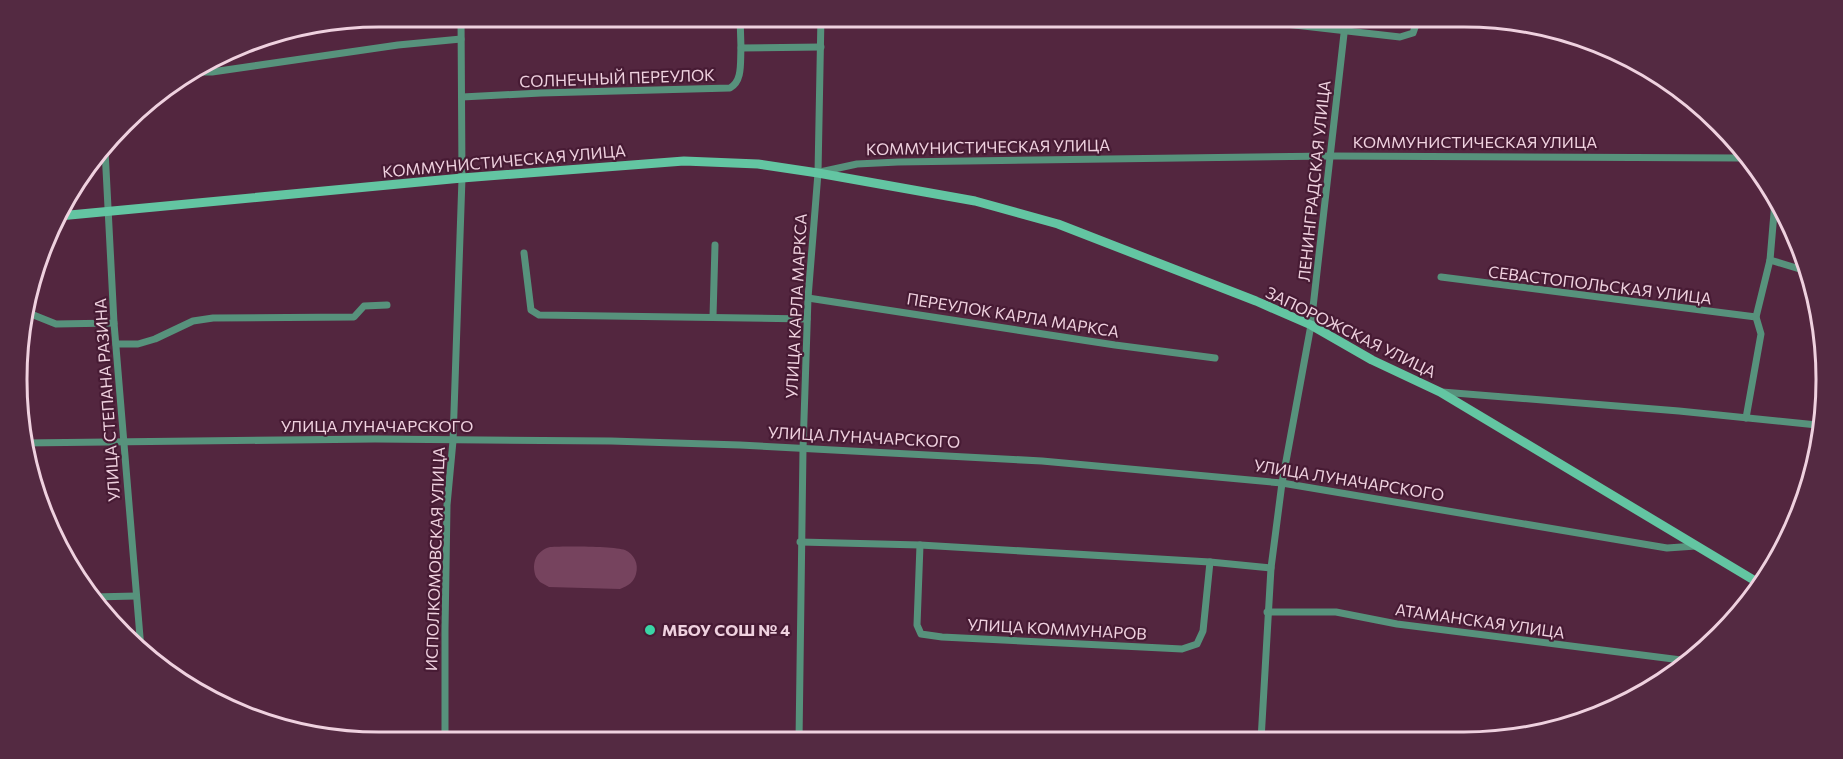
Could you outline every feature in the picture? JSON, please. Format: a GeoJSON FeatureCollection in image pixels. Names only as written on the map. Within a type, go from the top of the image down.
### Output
{"type":"FeatureCollection","features":[{"type":"Feature","properties":{"kind":"main road","name":"КОММУНИСТИЧЕСКАЯ УЛИЦА"},"geometry":{"type":"LineString","coordinates":[[68,215],[462,178],[684,161],[758,164],[818,172]]}},
{"type":"Feature","properties":{"kind":"main road","name":"ЗАПОРОЖСКАЯ УЛИЦА"},"geometry":{"type":"LineString","coordinates":[[818,172],[975,201],[1058,224],[1256,301],[1311,325],[1372,360],[1440,392]]}},
{"type":"Feature","properties":{"kind":"main road"},"geometry":{"type":"LineString","coordinates":[[1440,392],[1753,580]]}},
{"type":"Feature","properties":{"kind":"street","name":"ИСПОЛКОМОВСКАЯ УЛИЦА"},"geometry":{"type":"LineString","coordinates":[[445,732],[447,517],[453,441],[462,178],[461,27]]}},
{"type":"Feature","properties":{"kind":"street","name":"СОЛНЕЧНЫЙ ПЕРЕУЛОК"},"geometry":{"type":"LineString","coordinates":[[462,97],[730,88],[736,85],[740,77],[740,27]]}},
{"type":"Feature","properties":{"kind":"street","name":"УЛИЦА КАРЛА МАРКСА"},"geometry":{"type":"LineString","coordinates":[[799,732],[800,542],[808,298],[818,172],[821,27]]}},
{"type":"Feature","properties":{"kind":"street"},"geometry":{"type":"LineString","coordinates":[[1310,27],[1400,37],[1413,33],[1415,27]]}},
{"type":"Feature","properties":{"kind":"street","name":"ЛЕНИНГРАДСКАЯ УЛИЦА"},"geometry":{"type":"LineString","coordinates":[[1261,732],[1271,568],[1282,483],[1311,325],[1332,156],[1345,27]]}},
{"type":"Feature","properties":{"kind":"street"},"geometry":{"type":"LineString","coordinates":[[207,72],[398,45],[461,39]]}},
{"type":"Feature","properties":{"kind":"street"},"geometry":{"type":"LineString","coordinates":[[741,48],[821,47]]}},
{"type":"Feature","properties":{"kind":"street","name":"КОММУНИСТИЧЕСКАЯ УЛИЦА"},"geometry":{"type":"LineString","coordinates":[[818,172],[857,164],[898,162],[1332,156],[1738,158]]}},
{"type":"Feature","properties":{"kind":"street","name":"УЛИЦА СТЕПАНА РАЗИНА"},"geometry":{"type":"LineString","coordinates":[[105,158],[114,323],[140,638]]}},
{"type":"Feature","properties":{"kind":"street"},"geometry":{"type":"LineString","coordinates":[[1746,418],[1761,334],[1756,317],[1770,260],[1774,213]]}},
{"type":"Feature","properties":{"kind":"street"},"geometry":{"type":"LineString","coordinates":[[712,317],[715,245]]}},
{"type":"Feature","properties":{"kind":"street"},"geometry":{"type":"LineString","coordinates":[[524,253],[531,310],[539,315],[807,319]]}},
{"type":"Feature","properties":{"kind":"street"},"geometry":{"type":"LineString","coordinates":[[1770,260],[1798,268]]}},
{"type":"Feature","properties":{"kind":"street","name":"СЕВАСТОПОЛЬСКАЯ УЛИЦА"},"geometry":{"type":"LineString","coordinates":[[1441,277],[1756,317]]}},
{"type":"Feature","properties":{"kind":"street","name":"ПЕРЕУЛОК КАРЛА МАРКСА"},"geometry":{"type":"LineString","coordinates":[[808,298],[1215,358]]}},
{"type":"Feature","properties":{"kind":"street"},"geometry":{"type":"LineString","coordinates":[[116,344],[138,344],[193,321],[213,318],[354,317],[364,306],[387,305]]}},
{"type":"Feature","properties":{"kind":"street"},"geometry":{"type":"LineString","coordinates":[[33,315],[56,324],[114,323]]}},
{"type":"Feature","properties":{"kind":"street","name":"ЗАПОРОЖСКАЯ УЛИЦА"},"geometry":{"type":"LineString","coordinates":[[1440,392],[1813,425]]}},
{"type":"Feature","properties":{"kind":"street","name":"УЛИЦА ЛУНАЧАРСКОГО"},"geometry":{"type":"LineString","coordinates":[[33,443],[375,439],[611,441],[1042,461],[1282,483],[1667,548],[1696,546]]}},
{"type":"Feature","properties":{"kind":"street"},"geometry":{"type":"LineString","coordinates":[[800,542],[920,545],[1210,562],[1271,568]]}},
{"type":"Feature","properties":{"kind":"street","name":"УЛИЦА КОММУНАРОВ"},"geometry":{"type":"LineString","coordinates":[[920,545],[917,625],[921,634],[942,637],[1182,649],[1197,644],[1203,631],[1210,562]]}},
{"type":"Feature","properties":{"kind":"street"},"geometry":{"type":"LineString","coordinates":[[102,597],[136,596]]}},
{"type":"Feature","properties":{"kind":"street","name":"АТАМАНСКАЯ УЛИЦА"},"geometry":{"type":"LineString","coordinates":[[1267,612],[1336,612],[1397,624],[1676,660]]}},
{"type":"Feature","properties":{"kind":"shaded area"},"geometry":{"type":"Polygon","coordinates":[[[577,546],[625,550],[635,560],[637,570],[635,577],[626,587],[620,589],[549,587],[536,577],[534,567],[541,551],[550,547],[577,546]]]}},
{"type":"Feature","properties":{"kind":"place","name":"МБОУ СОШ № 4"},"geometry":{"type":"Point","coordinates":[650,630]}}]}
